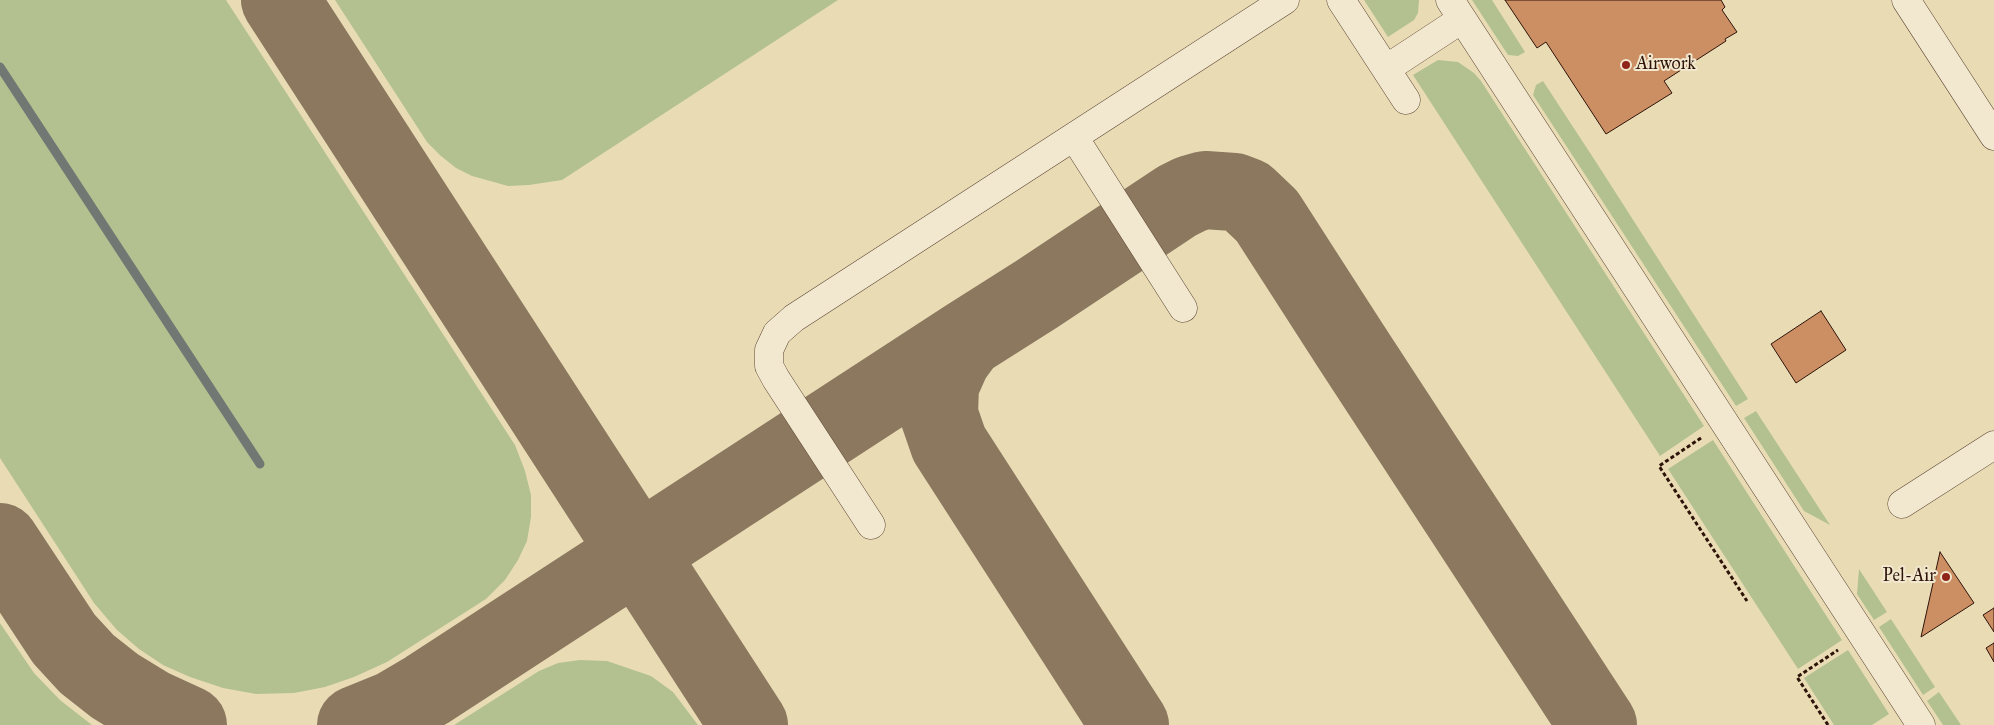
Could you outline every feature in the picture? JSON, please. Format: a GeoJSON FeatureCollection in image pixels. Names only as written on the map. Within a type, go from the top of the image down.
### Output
{"type":"FeatureCollection","features":[{"type":"Feature","properties":{"kind":"street"},"geometry":{"type":"LineString","coordinates":[[871,525],[776,379],[770,366],[768,358],[772,341],[783,326],[1286,0]]}},
{"type":"Feature","properties":{"kind":"street"},"geometry":{"type":"LineString","coordinates":[[1341,0],[1406,100]]}},
{"type":"Feature","properties":{"kind":"street"},"geometry":{"type":"LineString","coordinates":[[1906,0],[1994,136]]}},
{"type":"Feature","properties":{"kind":"street"},"geometry":{"type":"LineString","coordinates":[[1386,68],[1456,10],[1921,725]]}},
{"type":"Feature","properties":{"kind":"street"},"geometry":{"type":"LineString","coordinates":[[1074,137],[1183,308]]}},
{"type":"Feature","properties":{"kind":"street"},"geometry":{"type":"LineString","coordinates":[[1902,504],[1994,445]]}},
{"type":"Feature","properties":{"kind":"path"},"geometry":{"type":"LineString","coordinates":[[1707,434],[1659,466],[1747,601]]}},
{"type":"Feature","properties":{"kind":"path"},"geometry":{"type":"LineString","coordinates":[[1828,725],[1797,677],[1845,645]]}},
{"type":"Feature","properties":{"kind":"green space"},"geometry":{"type":"Polygon","coordinates":[[[0,0],[226,0],[515,445],[525,471],[531,495],[531,517],[527,541],[505,580],[486,599],[387,662],[354,677],[325,687],[294,693],[256,694],[223,688],[190,677],[163,665],[139,649],[117,630],[94,603],[0,458],[0,0]]]}},
{"type":"Feature","properties":{"kind":"green space"},"geometry":{"type":"Polygon","coordinates":[[[335,0],[838,0],[562,180],[508,186],[472,176],[456,168],[427,142],[335,0]]]}},
{"type":"Feature","properties":{"kind":"green space"},"geometry":{"type":"Polygon","coordinates":[[[1364,0],[1419,0],[1418,13],[1414,20],[1388,37],[1364,0]]]}},
{"type":"Feature","properties":{"kind":"green space"},"geometry":{"type":"Polygon","coordinates":[[[1472,0],[1492,0],[1525,52],[1518,56],[1508,55],[1472,0]]]}},
{"type":"Feature","properties":{"kind":"green space"},"geometry":{"type":"Polygon","coordinates":[[[1438,60],[1458,62],[1474,73],[1481,81],[1704,426],[1660,456],[1413,75],[1438,60]]]}},
{"type":"Feature","properties":{"kind":"green space"},"geometry":{"type":"Polygon","coordinates":[[[1543,81],[1748,399],[1736,406],[1533,95],[1536,85],[1543,81]]]}},
{"type":"Feature","properties":{"kind":"green space"},"geometry":{"type":"Polygon","coordinates":[[[1756,411],[1830,525],[1804,511],[1744,418],[1756,411]]]}},
{"type":"Feature","properties":{"kind":"green space"},"geometry":{"type":"Polygon","coordinates":[[[1713,440],[1842,640],[1798,669],[1668,469],[1713,440]]]}},
{"type":"Feature","properties":{"kind":"green space"},"geometry":{"type":"Polygon","coordinates":[[[1859,569],[1887,612],[1874,620],[1857,594],[1859,569]]]}},
{"type":"Feature","properties":{"kind":"green space"},"geometry":{"type":"Polygon","coordinates":[[[1891,619],[1935,687],[1923,695],[1879,627],[1891,619]]]}},
{"type":"Feature","properties":{"kind":"green space"},"geometry":{"type":"Polygon","coordinates":[[[0,623],[34,673],[60,700],[92,725],[0,725],[0,623]]]}},
{"type":"Feature","properties":{"kind":"green space"},"geometry":{"type":"Polygon","coordinates":[[[1848,650],[1889,714],[1872,725],[1834,725],[1804,678],[1848,650]]]}},
{"type":"Feature","properties":{"kind":"green space"},"geometry":{"type":"Polygon","coordinates":[[[580,660],[607,661],[651,676],[673,692],[698,725],[454,725],[539,671],[558,663],[580,660]]]}},
{"type":"Feature","properties":{"kind":"green space"},"geometry":{"type":"Polygon","coordinates":[[[1939,692],[1961,725],[1943,725],[1927,701],[1939,692]]]}},
{"type":"Feature","properties":{"kind":"building","name":"Airwork"},"geometry":{"type":"Polygon","coordinates":[[[1505,0],[1721,0],[1725,7],[1722,10],[1737,32],[1664,81],[1672,93],[1606,134],[1546,42],[1537,48],[1505,0]]]}},
{"type":"Feature","properties":{"kind":"building"},"geometry":{"type":"Polygon","coordinates":[[[1821,311],[1846,350],[1796,383],[1771,344],[1821,311]]]}},
{"type":"Feature","properties":{"kind":"building","name":"Pel-Air"},"geometry":{"type":"Polygon","coordinates":[[[1940,552],[1974,603],[1921,637],[1940,552]]]}},
{"type":"Feature","properties":{"kind":"building"},"geometry":{"type":"Polygon","coordinates":[[[1994,608],[1994,632],[1983,615],[1994,608]]]}},
{"type":"Feature","properties":{"kind":"building"},"geometry":{"type":"Polygon","coordinates":[[[1994,643],[1994,662],[1986,648],[1994,643]]]}},
{"type":"Feature","properties":{"kind":"waterway"},"geometry":{"type":"LineString","coordinates":[[0,67],[260,464]]}},
{"type":"Feature","properties":{"kind":"taxiway"},"geometry":{"type":"LineString","coordinates":[[280,0],[749,725]]}},
{"type":"Feature","properties":{"kind":"taxiway"},"geometry":{"type":"LineString","coordinates":[[356,725],[393,710],[427,690],[1177,201],[1205,190],[1234,192],[1247,197],[1267,216],[1598,725]]}},
{"type":"Feature","properties":{"kind":"taxiway"},"geometry":{"type":"LineString","coordinates":[[966,339],[952,358],[940,385],[939,415],[949,444],[1130,725]]}},
{"type":"Feature","properties":{"kind":"taxiway"},"geometry":{"type":"LineString","coordinates":[[0,542],[64,639],[87,664],[115,686],[151,708],[188,725]]}},
{"type":"Feature","properties":{"kind":"place","name":"Airwork"},"geometry":{"type":"Point","coordinates":[1626,65]}},
{"type":"Feature","properties":{"kind":"place","name":"Pel-Air"},"geometry":{"type":"Point","coordinates":[1946,577]}}]}
